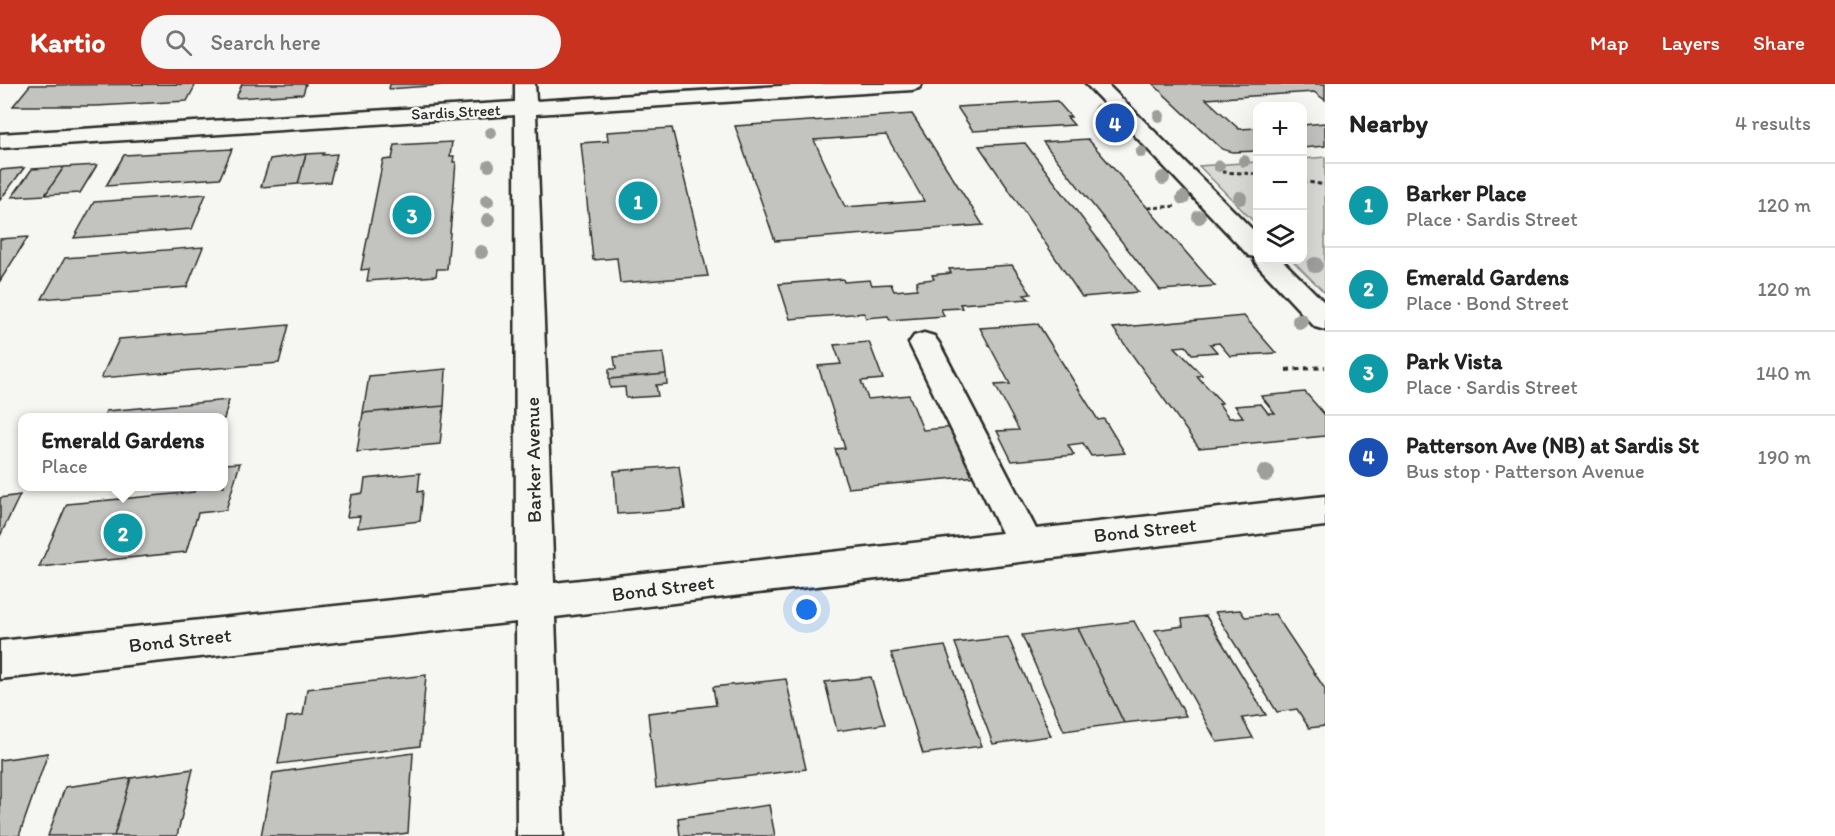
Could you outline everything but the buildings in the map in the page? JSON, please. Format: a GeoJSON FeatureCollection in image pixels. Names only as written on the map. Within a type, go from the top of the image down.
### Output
{"type":"FeatureCollection","features":[{"type":"Feature","properties":{"kind":"street","name":"Sardis Street"},"geometry":{"type":"LineString","coordinates":[[0,141],[525,96],[912,84]]}},
{"type":"Feature","properties":{"kind":"street"},"geometry":{"type":"LineString","coordinates":[[1096,84],[1253,246]]}},
{"type":"Feature","properties":{"kind":"street","name":"Barker Avenue"},"geometry":{"type":"LineString","coordinates":[[525,96],[540,836]]}},
{"type":"Feature","properties":{"kind":"street"},"geometry":{"type":"LineString","coordinates":[[1270,264],[1325,320]]}},
{"type":"Feature","properties":{"kind":"street"},"geometry":{"type":"LineString","coordinates":[[924,343],[1025,544]]}},
{"type":"Feature","properties":{"kind":"street","name":"Bond Street"},"geometry":{"type":"LineString","coordinates":[[0,660],[602,595],[1025,544],[1325,511]]}},
{"type":"Feature","properties":{"kind":"path"},"geometry":{"type":"LineString","coordinates":[[1215,172],[1253,174]]}},
{"type":"Feature","properties":{"kind":"path"},"geometry":{"type":"LineString","coordinates":[[1307,182],[1325,185]]}},
{"type":"Feature","properties":{"kind":"path"},"geometry":{"type":"LineString","coordinates":[[1148,208],[1178,206]]}},
{"type":"Feature","properties":{"kind":"path"},"geometry":{"type":"LineString","coordinates":[[1286,370],[1325,367]]}},
{"type":"Feature","properties":{"kind":"shaded area"},"geometry":{"type":"Polygon","coordinates":[[[1325,157],[1325,293],[1296,264],[1307,264],[1307,159],[1325,157]]]}},
{"type":"Feature","properties":{"kind":"shaded area"},"geometry":{"type":"Polygon","coordinates":[[[1253,162],[1253,221],[1199,166],[1253,162]]]}},
{"type":"Feature","properties":{"kind":"place","name":"Patterson Ave (NB) at Sardis St"},"geometry":{"type":"Point","coordinates":[1115,123]}},
{"type":"Feature","properties":{"kind":"place","name":"Barker Place"},"geometry":{"type":"Point","coordinates":[638,201]}},
{"type":"Feature","properties":{"kind":"place","name":"Park Vista"},"geometry":{"type":"Point","coordinates":[412,215]}},
{"type":"Feature","properties":{"kind":"place","name":"Emerald Gardens"},"geometry":{"type":"Point","coordinates":[123,533]}}]}
